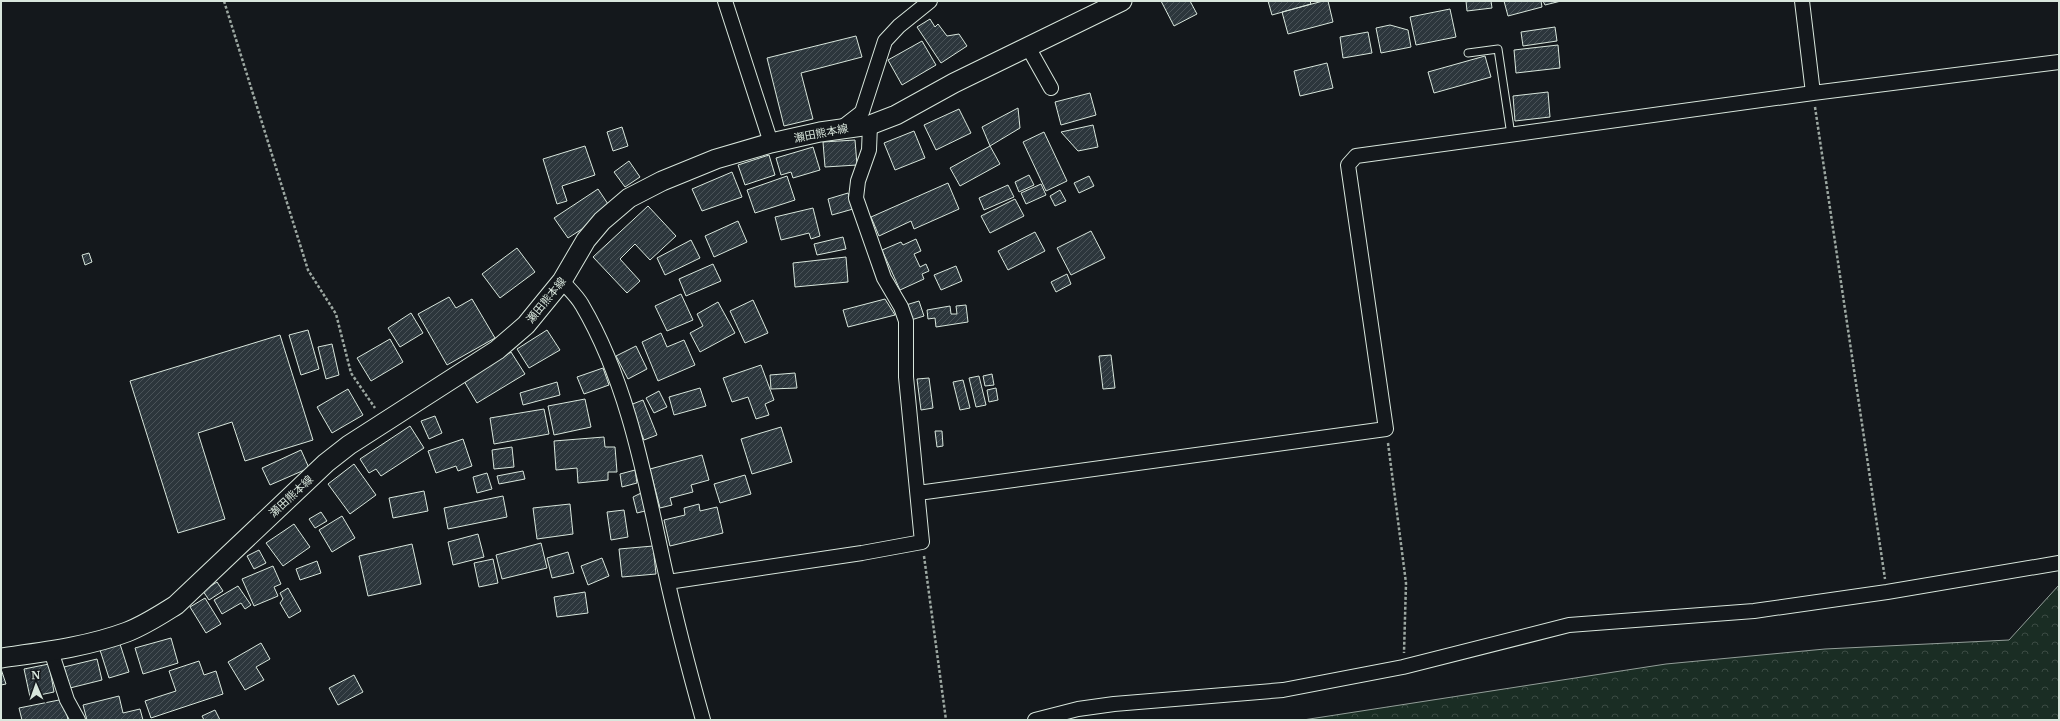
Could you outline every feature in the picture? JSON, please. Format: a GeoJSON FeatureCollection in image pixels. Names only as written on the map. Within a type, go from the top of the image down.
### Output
{"type":"FeatureCollection","features":[{"type":"Feature","properties":{"kind":"main road","name":"瀬田熊本線"},"geometry":{"type":"LineString","coordinates":[[1,658],[51,651],[127,632],[148,622],[176,605],[326,463],[350,445],[497,350],[526,325],[562,281],[586,240],[602,220],[629,198],[662,181],[716,159],[770,143],[840,129],[870,125],[896,114],[1122,1]]}},
{"type":"Feature","properties":{"kind":"street"},"geometry":{"type":"LineString","coordinates":[[725,1],[770,143]]}},
{"type":"Feature","properties":{"kind":"street"},"geometry":{"type":"LineString","coordinates":[[840,129],[862,112],[885,42],[899,26],[930,1]]}},
{"type":"Feature","properties":{"kind":"street"},"geometry":{"type":"LineString","coordinates":[[1802,1],[1813,93]]}},
{"type":"Feature","properties":{"kind":"street"},"geometry":{"type":"LineString","coordinates":[[1028,47],[1051,88]]}},
{"type":"Feature","properties":{"kind":"street"},"geometry":{"type":"LineString","coordinates":[[918,493],[1386,429],[1348,165],[1356,156],[1813,93],[2059,62]]}},
{"type":"Feature","properties":{"kind":"street"},"geometry":{"type":"LineString","coordinates":[[668,582],[862,553],[922,542],[906,377],[906,321],[901,307],[884,278],[856,198],[858,181],[869,150],[870,125]]}},
{"type":"Feature","properties":{"kind":"street"},"geometry":{"type":"LineString","coordinates":[[562,281],[581,303],[609,359],[621,391],[648,490],[668,582],[702,720]]}},
{"type":"Feature","properties":{"kind":"street"},"geometry":{"type":"LineString","coordinates":[[1035,720],[1078,710],[1114,704],[1283,690],[1403,667],[1569,625],[1754,611],[1886,592],[2059,563]]}},
{"type":"Feature","properties":{"kind":"street"},"geometry":{"type":"LineString","coordinates":[[51,651],[67,700],[78,720]]}},
{"type":"Feature","properties":{"kind":"lane"},"geometry":{"type":"LineString","coordinates":[[1468,53],[1498,49],[1511,135]]}},
{"type":"Feature","properties":{"kind":"path"},"geometry":{"type":"LineString","coordinates":[[224,1],[308,270],[336,314],[351,373],[385,422]]}},
{"type":"Feature","properties":{"kind":"path"},"geometry":{"type":"LineString","coordinates":[[1813,93],[1886,592]]}},
{"type":"Feature","properties":{"kind":"path"},"geometry":{"type":"LineString","coordinates":[[1386,429],[1406,583],[1403,667]]}},
{"type":"Feature","properties":{"kind":"path"},"geometry":{"type":"LineString","coordinates":[[922,542],[946,720]]}},
{"type":"Feature","properties":{"kind":"green space"},"geometry":{"type":"Polygon","coordinates":[[[2059,585],[2059,720],[1303,720],[1666,664],[1825,649],[2009,640],[2059,585]]]}},
{"type":"Feature","properties":{"kind":"building"},"geometry":{"type":"Polygon","coordinates":[[[1161,1],[1190,1],[1197,14],[1174,26],[1161,1]]]}},
{"type":"Feature","properties":{"kind":"building"},"geometry":{"type":"Polygon","coordinates":[[[1268,1],[1310,1],[1311,4],[1272,15],[1268,1]]]}},
{"type":"Feature","properties":{"kind":"building"},"geometry":{"type":"Polygon","coordinates":[[[1328,1],[1333,22],[1288,34],[1282,12],[1328,1]]]}},
{"type":"Feature","properties":{"kind":"building"},"geometry":{"type":"Polygon","coordinates":[[[1466,1],[1491,1],[1492,8],[1467,11],[1466,1]]]}},
{"type":"Feature","properties":{"kind":"building"},"geometry":{"type":"Polygon","coordinates":[[[1504,1],[1541,1],[1542,7],[1508,16],[1504,1]]]}},
{"type":"Feature","properties":{"kind":"building"},"geometry":{"type":"Polygon","coordinates":[[[1543,1],[1561,1],[1545,5],[1543,1]]]}},
{"type":"Feature","properties":{"kind":"building"},"geometry":{"type":"Polygon","coordinates":[[[1450,9],[1456,37],[1416,45],[1410,17],[1450,9]]]}},
{"type":"Feature","properties":{"kind":"building"},"geometry":{"type":"Polygon","coordinates":[[[930,19],[935,27],[938,24],[947,36],[959,34],[967,46],[941,63],[917,27],[930,19]]]}},
{"type":"Feature","properties":{"kind":"building"},"geometry":{"type":"Polygon","coordinates":[[[1390,25],[1408,30],[1411,47],[1381,53],[1376,28],[1390,25]]]}},
{"type":"Feature","properties":{"kind":"building"},"geometry":{"type":"Polygon","coordinates":[[[1555,27],[1557,41],[1523,46],[1521,32],[1555,27]]]}},
{"type":"Feature","properties":{"kind":"building"},"geometry":{"type":"Polygon","coordinates":[[[1368,32],[1372,53],[1343,58],[1340,37],[1368,32]]]}},
{"type":"Feature","properties":{"kind":"building"},"geometry":{"type":"Polygon","coordinates":[[[856,36],[862,57],[801,73],[813,119],[784,126],[767,58],[856,36]]]}},
{"type":"Feature","properties":{"kind":"building"},"geometry":{"type":"Polygon","coordinates":[[[922,41],[936,65],[902,85],[888,60],[922,41]]]}},
{"type":"Feature","properties":{"kind":"building"},"geometry":{"type":"Polygon","coordinates":[[[1558,45],[1560,68],[1516,73],[1514,50],[1558,45]]]}},
{"type":"Feature","properties":{"kind":"building"},"geometry":{"type":"Polygon","coordinates":[[[1485,56],[1491,77],[1434,93],[1428,72],[1485,56]]]}},
{"type":"Feature","properties":{"kind":"building"},"geometry":{"type":"Polygon","coordinates":[[[1327,63],[1333,88],[1300,96],[1294,71],[1327,63]]]}},
{"type":"Feature","properties":{"kind":"building"},"geometry":{"type":"Polygon","coordinates":[[[1548,92],[1550,117],[1515,121],[1513,96],[1548,92]]]}},
{"type":"Feature","properties":{"kind":"building"},"geometry":{"type":"Polygon","coordinates":[[[1090,93],[1096,115],[1061,125],[1055,102],[1090,93]]]}},
{"type":"Feature","properties":{"kind":"building"},"geometry":{"type":"Polygon","coordinates":[[[1018,108],[1020,128],[990,146],[982,127],[1018,108]]]}},
{"type":"Feature","properties":{"kind":"building"},"geometry":{"type":"Polygon","coordinates":[[[959,109],[971,133],[936,150],[924,125],[959,109]]]}},
{"type":"Feature","properties":{"kind":"building"},"geometry":{"type":"Polygon","coordinates":[[[1093,125],[1098,147],[1078,151],[1061,132],[1093,125]]]}},
{"type":"Feature","properties":{"kind":"building"},"geometry":{"type":"Polygon","coordinates":[[[622,127],[628,146],[613,151],[607,132],[622,127]]]}},
{"type":"Feature","properties":{"kind":"building"},"geometry":{"type":"Polygon","coordinates":[[[914,131],[925,158],[895,170],[884,143],[914,131]]]}},
{"type":"Feature","properties":{"kind":"building"},"geometry":{"type":"Polygon","coordinates":[[[1044,132],[1067,181],[1046,191],[1023,142],[1044,132]]]}},
{"type":"Feature","properties":{"kind":"building"},"geometry":{"type":"Polygon","coordinates":[[[855,140],[857,165],[825,167],[823,142],[855,140]]]}},
{"type":"Feature","properties":{"kind":"building"},"geometry":{"type":"Polygon","coordinates":[[[585,146],[595,175],[562,186],[567,201],[557,204],[543,159],[585,146]]]}},
{"type":"Feature","properties":{"kind":"building"},"geometry":{"type":"Polygon","coordinates":[[[990,146],[1000,164],[960,186],[950,168],[990,146]]]}},
{"type":"Feature","properties":{"kind":"building"},"geometry":{"type":"Polygon","coordinates":[[[813,147],[820,170],[793,178],[791,172],[781,175],[776,158],[813,147]]]}},
{"type":"Feature","properties":{"kind":"building"},"geometry":{"type":"Polygon","coordinates":[[[769,155],[775,175],[745,185],[738,165],[769,155]]]}},
{"type":"Feature","properties":{"kind":"building"},"geometry":{"type":"Polygon","coordinates":[[[629,161],[640,177],[625,187],[614,172],[629,161]]]}},
{"type":"Feature","properties":{"kind":"building"},"geometry":{"type":"Polygon","coordinates":[[[732,172],[742,197],[702,211],[692,189],[732,172]]]}},
{"type":"Feature","properties":{"kind":"building"},"geometry":{"type":"Polygon","coordinates":[[[1029,175],[1034,185],[1019,192],[1015,182],[1029,175]]]}},
{"type":"Feature","properties":{"kind":"building"},"geometry":{"type":"Polygon","coordinates":[[[787,176],[795,200],[755,213],[747,190],[787,176]]]}},
{"type":"Feature","properties":{"kind":"building"},"geometry":{"type":"Polygon","coordinates":[[[1089,176],[1094,186],[1079,193],[1074,183],[1089,176]]]}},
{"type":"Feature","properties":{"kind":"building"},"geometry":{"type":"Polygon","coordinates":[[[948,183],[959,209],[914,229],[911,221],[879,236],[871,217],[948,183]]]}},
{"type":"Feature","properties":{"kind":"building"},"geometry":{"type":"Polygon","coordinates":[[[1041,184],[1046,195],[1026,204],[1021,193],[1041,184]]]}},
{"type":"Feature","properties":{"kind":"building"},"geometry":{"type":"Polygon","coordinates":[[[1008,185],[1014,197],[984,210],[979,198],[1008,185]]]}},
{"type":"Feature","properties":{"kind":"building"},"geometry":{"type":"Polygon","coordinates":[[[598,189],[612,210],[568,238],[554,218],[598,189]]]}},
{"type":"Feature","properties":{"kind":"building"},"geometry":{"type":"Polygon","coordinates":[[[1060,190],[1066,201],[1055,206],[1050,196],[1060,190]]]}},
{"type":"Feature","properties":{"kind":"building"},"geometry":{"type":"Polygon","coordinates":[[[848,193],[853,209],[832,215],[828,199],[848,193]]]}},
{"type":"Feature","properties":{"kind":"building"},"geometry":{"type":"Polygon","coordinates":[[[1015,199],[1024,216],[990,233],[981,216],[1015,199]]]}},
{"type":"Feature","properties":{"kind":"building"},"geometry":{"type":"Polygon","coordinates":[[[648,206],[676,236],[650,260],[635,244],[620,259],[640,281],[627,293],[593,257],[648,206]]]}},
{"type":"Feature","properties":{"kind":"building"},"geometry":{"type":"Polygon","coordinates":[[[813,208],[820,236],[811,239],[809,233],[781,240],[775,217],[813,208]]]}},
{"type":"Feature","properties":{"kind":"building"},"geometry":{"type":"Polygon","coordinates":[[[738,221],[747,242],[714,257],[705,236],[738,221]]]}},
{"type":"Feature","properties":{"kind":"building"},"geometry":{"type":"Polygon","coordinates":[[[1091,231],[1105,258],[1071,275],[1057,248],[1091,231]]]}},
{"type":"Feature","properties":{"kind":"building"},"geometry":{"type":"Polygon","coordinates":[[[1035,232],[1045,251],[1008,270],[998,251],[1035,232]]]}},
{"type":"Feature","properties":{"kind":"building"},"geometry":{"type":"Polygon","coordinates":[[[843,237],[846,249],[817,255],[814,244],[843,237]]]}},
{"type":"Feature","properties":{"kind":"building"},"geometry":{"type":"Polygon","coordinates":[[[916,239],[921,251],[914,254],[920,267],[926,264],[929,271],[922,274],[924,279],[900,290],[882,250],[901,242],[903,245],[916,239]]]}},
{"type":"Feature","properties":{"kind":"building"},"geometry":{"type":"Polygon","coordinates":[[[691,240],[700,258],[665,275],[657,258],[691,240]]]}},
{"type":"Feature","properties":{"kind":"building"},"geometry":{"type":"Polygon","coordinates":[[[517,248],[535,272],[500,298],[482,274],[517,248]]]}},
{"type":"Feature","properties":{"kind":"building"},"geometry":{"type":"Polygon","coordinates":[[[89,253],[92,262],[85,265],[82,255],[89,253]]]}},
{"type":"Feature","properties":{"kind":"building"},"geometry":{"type":"Polygon","coordinates":[[[846,257],[848,282],[795,287],[793,263],[846,257]]]}},
{"type":"Feature","properties":{"kind":"building"},"geometry":{"type":"Polygon","coordinates":[[[713,264],[721,281],[686,296],[679,279],[713,264]]]}},
{"type":"Feature","properties":{"kind":"building"},"geometry":{"type":"Polygon","coordinates":[[[956,266],[962,281],[941,290],[934,275],[956,266]]]}},
{"type":"Feature","properties":{"kind":"building"},"geometry":{"type":"Polygon","coordinates":[[[1067,274],[1071,284],[1056,292],[1051,282],[1067,274]]]}},
{"type":"Feature","properties":{"kind":"building"},"geometry":{"type":"Polygon","coordinates":[[[681,294],[693,320],[667,331],[655,306],[681,294]]]}},
{"type":"Feature","properties":{"kind":"building"},"geometry":{"type":"Polygon","coordinates":[[[449,297],[456,308],[472,299],[495,338],[447,365],[418,314],[449,297]]]}},
{"type":"Feature","properties":{"kind":"building"},"geometry":{"type":"Polygon","coordinates":[[[885,299],[895,315],[848,327],[843,310],[885,299]]]}},
{"type":"Feature","properties":{"kind":"building"},"geometry":{"type":"Polygon","coordinates":[[[753,300],[768,333],[745,343],[730,311],[753,300]]]}},
{"type":"Feature","properties":{"kind":"building"},"geometry":{"type":"Polygon","coordinates":[[[919,301],[924,316],[911,320],[906,305],[919,301]]]}},
{"type":"Feature","properties":{"kind":"building"},"geometry":{"type":"Polygon","coordinates":[[[718,302],[735,333],[700,352],[690,333],[703,326],[697,314],[718,302]]]}},
{"type":"Feature","properties":{"kind":"building"},"geometry":{"type":"Polygon","coordinates":[[[966,305],[968,322],[936,327],[935,318],[928,319],[927,310],[950,306],[951,314],[957,314],[956,306],[966,305]]]}},
{"type":"Feature","properties":{"kind":"building"},"geometry":{"type":"Polygon","coordinates":[[[411,313],[423,333],[400,347],[388,328],[411,313]]]}},
{"type":"Feature","properties":{"kind":"building"},"geometry":{"type":"Polygon","coordinates":[[[308,330],[319,369],[301,375],[289,335],[308,330]]]}},
{"type":"Feature","properties":{"kind":"building"},"geometry":{"type":"Polygon","coordinates":[[[547,330],[560,350],[529,368],[517,349],[547,330]]]}},
{"type":"Feature","properties":{"kind":"building"},"geometry":{"type":"Polygon","coordinates":[[[661,333],[667,347],[684,340],[695,365],[658,381],[642,342],[661,333]]]}},
{"type":"Feature","properties":{"kind":"building"},"geometry":{"type":"Polygon","coordinates":[[[280,335],[313,440],[245,461],[232,422],[198,433],[225,519],[178,533],[130,381],[280,335]]]}},
{"type":"Feature","properties":{"kind":"building"},"geometry":{"type":"Polygon","coordinates":[[[390,339],[403,362],[371,381],[357,358],[390,339]]]}},
{"type":"Feature","properties":{"kind":"building"},"geometry":{"type":"Polygon","coordinates":[[[332,344],[339,375],[326,379],[318,347],[332,344]]]}},
{"type":"Feature","properties":{"kind":"building"},"geometry":{"type":"Polygon","coordinates":[[[636,346],[647,369],[628,379],[616,356],[636,346]]]}},
{"type":"Feature","properties":{"kind":"building"},"geometry":{"type":"Polygon","coordinates":[[[511,352],[525,374],[477,403],[464,381],[511,352]]]}},
{"type":"Feature","properties":{"kind":"building"},"geometry":{"type":"Polygon","coordinates":[[[1111,355],[1115,388],[1103,389],[1099,356],[1111,355]]]}},
{"type":"Feature","properties":{"kind":"building"},"geometry":{"type":"Polygon","coordinates":[[[761,365],[774,400],[765,404],[769,415],[756,419],[748,397],[732,402],[723,378],[761,365]]]}},
{"type":"Feature","properties":{"kind":"building"},"geometry":{"type":"Polygon","coordinates":[[[603,368],[609,385],[584,394],[577,377],[603,368]]]}},
{"type":"Feature","properties":{"kind":"building"},"geometry":{"type":"Polygon","coordinates":[[[795,373],[797,388],[771,389],[770,375],[795,373]]]}},
{"type":"Feature","properties":{"kind":"building"},"geometry":{"type":"Polygon","coordinates":[[[992,374],[994,385],[985,386],[983,376],[992,374]]]}},
{"type":"Feature","properties":{"kind":"building"},"geometry":{"type":"Polygon","coordinates":[[[979,376],[986,405],[976,407],[969,378],[979,376]]]}},
{"type":"Feature","properties":{"kind":"building"},"geometry":{"type":"Polygon","coordinates":[[[929,378],[933,408],[921,410],[917,379],[929,378]]]}},
{"type":"Feature","properties":{"kind":"building"},"geometry":{"type":"Polygon","coordinates":[[[963,380],[970,408],[960,410],[953,382],[963,380]]]}},
{"type":"Feature","properties":{"kind":"building"},"geometry":{"type":"Polygon","coordinates":[[[557,382],[560,395],[523,405],[520,393],[557,382]]]}},
{"type":"Feature","properties":{"kind":"building"},"geometry":{"type":"Polygon","coordinates":[[[700,388],[706,406],[674,415],[669,397],[700,388]]]}},
{"type":"Feature","properties":{"kind":"building"},"geometry":{"type":"Polygon","coordinates":[[[996,388],[998,400],[989,402],[987,390],[996,388]]]}},
{"type":"Feature","properties":{"kind":"building"},"geometry":{"type":"Polygon","coordinates":[[[348,389],[363,415],[332,433],[317,407],[348,389]]]}},
{"type":"Feature","properties":{"kind":"building"},"geometry":{"type":"Polygon","coordinates":[[[659,391],[667,407],[654,413],[646,398],[659,391]]]}},
{"type":"Feature","properties":{"kind":"building"},"geometry":{"type":"Polygon","coordinates":[[[585,399],[591,427],[554,435],[548,406],[585,399]]]}},
{"type":"Feature","properties":{"kind":"building"},"geometry":{"type":"Polygon","coordinates":[[[643,400],[657,435],[644,440],[630,405],[643,400]]]}},
{"type":"Feature","properties":{"kind":"building"},"geometry":{"type":"Polygon","coordinates":[[[544,409],[549,434],[494,444],[490,418],[544,409]]]}},
{"type":"Feature","properties":{"kind":"building"},"geometry":{"type":"Polygon","coordinates":[[[435,416],[442,433],[429,439],[421,421],[435,416]]]}},
{"type":"Feature","properties":{"kind":"building"},"geometry":{"type":"Polygon","coordinates":[[[410,426],[424,448],[381,476],[376,469],[369,473],[360,459],[410,426]]]}},
{"type":"Feature","properties":{"kind":"building"},"geometry":{"type":"Polygon","coordinates":[[[781,427],[792,462],[752,474],[741,439],[781,427]]]}},
{"type":"Feature","properties":{"kind":"building"},"geometry":{"type":"Polygon","coordinates":[[[935,431],[942,431],[943,446],[937,447],[935,431]]]}},
{"type":"Feature","properties":{"kind":"building"},"geometry":{"type":"Polygon","coordinates":[[[604,437],[605,447],[615,447],[617,472],[608,472],[608,480],[578,483],[577,468],[556,470],[554,441],[604,437]]]}},
{"type":"Feature","properties":{"kind":"building"},"geometry":{"type":"Polygon","coordinates":[[[463,439],[472,466],[458,471],[456,466],[436,473],[428,451],[463,439]]]}},
{"type":"Feature","properties":{"kind":"building"},"geometry":{"type":"Polygon","coordinates":[[[512,447],[514,467],[494,469],[492,450],[512,447]]]}},
{"type":"Feature","properties":{"kind":"building"},"geometry":{"type":"Polygon","coordinates":[[[301,450],[309,468],[270,485],[262,468],[301,450]]]}},
{"type":"Feature","properties":{"kind":"building"},"geometry":{"type":"Polygon","coordinates":[[[702,455],[709,480],[691,485],[693,492],[670,498],[672,505],[660,508],[650,469],[702,455]]]}},
{"type":"Feature","properties":{"kind":"building"},"geometry":{"type":"Polygon","coordinates":[[[354,464],[376,495],[350,514],[328,484],[354,464]]]}},
{"type":"Feature","properties":{"kind":"building"},"geometry":{"type":"Polygon","coordinates":[[[635,470],[637,483],[622,487],[620,474],[635,470]]]}},
{"type":"Feature","properties":{"kind":"building"},"geometry":{"type":"Polygon","coordinates":[[[523,471],[525,479],[499,484],[497,476],[523,471]]]}},
{"type":"Feature","properties":{"kind":"building"},"geometry":{"type":"Polygon","coordinates":[[[487,473],[492,489],[477,493],[473,477],[487,473]]]}},
{"type":"Feature","properties":{"kind":"building"},"geometry":{"type":"Polygon","coordinates":[[[745,475],[751,494],[720,503],[714,484],[745,475]]]}},
{"type":"Feature","properties":{"kind":"building"},"geometry":{"type":"Polygon","coordinates":[[[424,491],[428,511],[393,518],[389,498],[424,491]]]}},
{"type":"Feature","properties":{"kind":"building"},"geometry":{"type":"Polygon","coordinates":[[[641,493],[645,511],[637,513],[633,497],[641,493]]]}},
{"type":"Feature","properties":{"kind":"building"},"geometry":{"type":"Polygon","coordinates":[[[503,496],[507,517],[448,529],[444,508],[503,496]]]}},
{"type":"Feature","properties":{"kind":"building"},"geometry":{"type":"Polygon","coordinates":[[[570,504],[573,534],[537,539],[533,508],[570,504]]]}},
{"type":"Feature","properties":{"kind":"building"},"geometry":{"type":"Polygon","coordinates":[[[699,504],[700,511],[717,507],[723,533],[670,546],[664,520],[685,515],[684,508],[699,504]]]}},
{"type":"Feature","properties":{"kind":"building"},"geometry":{"type":"Polygon","coordinates":[[[624,510],[628,537],[611,540],[607,512],[624,510]]]}},
{"type":"Feature","properties":{"kind":"building"},"geometry":{"type":"Polygon","coordinates":[[[321,512],[327,521],[315,528],[309,519],[321,512]]]}},
{"type":"Feature","properties":{"kind":"building"},"geometry":{"type":"Polygon","coordinates":[[[342,516],[355,538],[332,552],[319,530],[342,516]]]}},
{"type":"Feature","properties":{"kind":"building"},"geometry":{"type":"Polygon","coordinates":[[[294,524],[310,547],[283,566],[266,543],[294,524]]]}},
{"type":"Feature","properties":{"kind":"building"},"geometry":{"type":"Polygon","coordinates":[[[478,534],[484,557],[453,565],[448,542],[478,534]]]}},
{"type":"Feature","properties":{"kind":"building"},"geometry":{"type":"Polygon","coordinates":[[[541,543],[547,568],[502,579],[496,555],[541,543]]]}},
{"type":"Feature","properties":{"kind":"building"},"geometry":{"type":"Polygon","coordinates":[[[412,544],[421,584],[368,596],[359,556],[412,544]]]}},
{"type":"Feature","properties":{"kind":"building"},"geometry":{"type":"Polygon","coordinates":[[[653,546],[656,574],[622,577],[619,549],[653,546]]]}},
{"type":"Feature","properties":{"kind":"building"},"geometry":{"type":"Polygon","coordinates":[[[259,550],[266,563],[254,569],[247,556],[259,550]]]}},
{"type":"Feature","properties":{"kind":"building"},"geometry":{"type":"Polygon","coordinates":[[[568,552],[574,573],[552,578],[547,558],[568,552]]]}},
{"type":"Feature","properties":{"kind":"building"},"geometry":{"type":"Polygon","coordinates":[[[602,558],[609,576],[588,585],[581,566],[602,558]]]}},
{"type":"Feature","properties":{"kind":"building"},"geometry":{"type":"Polygon","coordinates":[[[493,559],[498,583],[479,587],[474,563],[493,559]]]}},
{"type":"Feature","properties":{"kind":"building"},"geometry":{"type":"Polygon","coordinates":[[[317,561],[321,573],[300,580],[296,569],[317,561]]]}},
{"type":"Feature","properties":{"kind":"building"},"geometry":{"type":"Polygon","coordinates":[[[273,566],[281,584],[274,587],[278,596],[254,606],[242,579],[273,566]]]}},
{"type":"Feature","properties":{"kind":"building"},"geometry":{"type":"Polygon","coordinates":[[[217,582],[223,591],[209,600],[203,591],[217,582]]]}},
{"type":"Feature","properties":{"kind":"building"},"geometry":{"type":"Polygon","coordinates":[[[238,586],[251,605],[245,609],[241,603],[222,614],[214,600],[238,586]]]}},
{"type":"Feature","properties":{"kind":"building"},"geometry":{"type":"Polygon","coordinates":[[[288,588],[301,611],[289,618],[280,603],[283,599],[280,593],[288,588]]]}},
{"type":"Feature","properties":{"kind":"building"},"geometry":{"type":"Polygon","coordinates":[[[585,592],[588,613],[557,617],[554,597],[585,592]]]}},
{"type":"Feature","properties":{"kind":"building"},"geometry":{"type":"Polygon","coordinates":[[[205,598],[221,624],[206,633],[190,607],[205,598]]]}},
{"type":"Feature","properties":{"kind":"building"},"geometry":{"type":"Polygon","coordinates":[[[171,638],[178,663],[143,674],[135,648],[171,638]]]}},
{"type":"Feature","properties":{"kind":"building"},"geometry":{"type":"Polygon","coordinates":[[[261,643],[270,659],[256,667],[264,680],[245,690],[228,662],[261,643]]]}},
{"type":"Feature","properties":{"kind":"building"},"geometry":{"type":"Polygon","coordinates":[[[120,644],[129,672],[109,678],[100,650],[120,644]]]}},
{"type":"Feature","properties":{"kind":"building"},"geometry":{"type":"Polygon","coordinates":[[[97,659],[102,680],[70,688],[64,667],[97,659]]]}},
{"type":"Feature","properties":{"kind":"building"},"geometry":{"type":"Polygon","coordinates":[[[199,661],[204,675],[216,671],[223,694],[151,718],[145,701],[176,691],[169,671],[199,661]]]}},
{"type":"Feature","properties":{"kind":"building"},"geometry":{"type":"Polygon","coordinates":[[[49,664],[54,692],[30,697],[24,669],[49,664]]]}},
{"type":"Feature","properties":{"kind":"building"},"geometry":{"type":"Polygon","coordinates":[[[1,669],[6,684],[1,685],[1,669]]]}},
{"type":"Feature","properties":{"kind":"building"},"geometry":{"type":"Polygon","coordinates":[[[354,675],[363,692],[338,705],[329,688],[354,675]]]}},
{"type":"Feature","properties":{"kind":"building"},"geometry":{"type":"Polygon","coordinates":[[[119,696],[123,713],[140,709],[143,720],[87,720],[83,705],[119,696]]]}},
{"type":"Feature","properties":{"kind":"building"},"geometry":{"type":"Polygon","coordinates":[[[64,699],[68,720],[22,720],[19,708],[64,699]]]}},
{"type":"Feature","properties":{"kind":"building"},"geometry":{"type":"Polygon","coordinates":[[[215,710],[220,720],[204,720],[202,716],[215,710]]]}}]}
